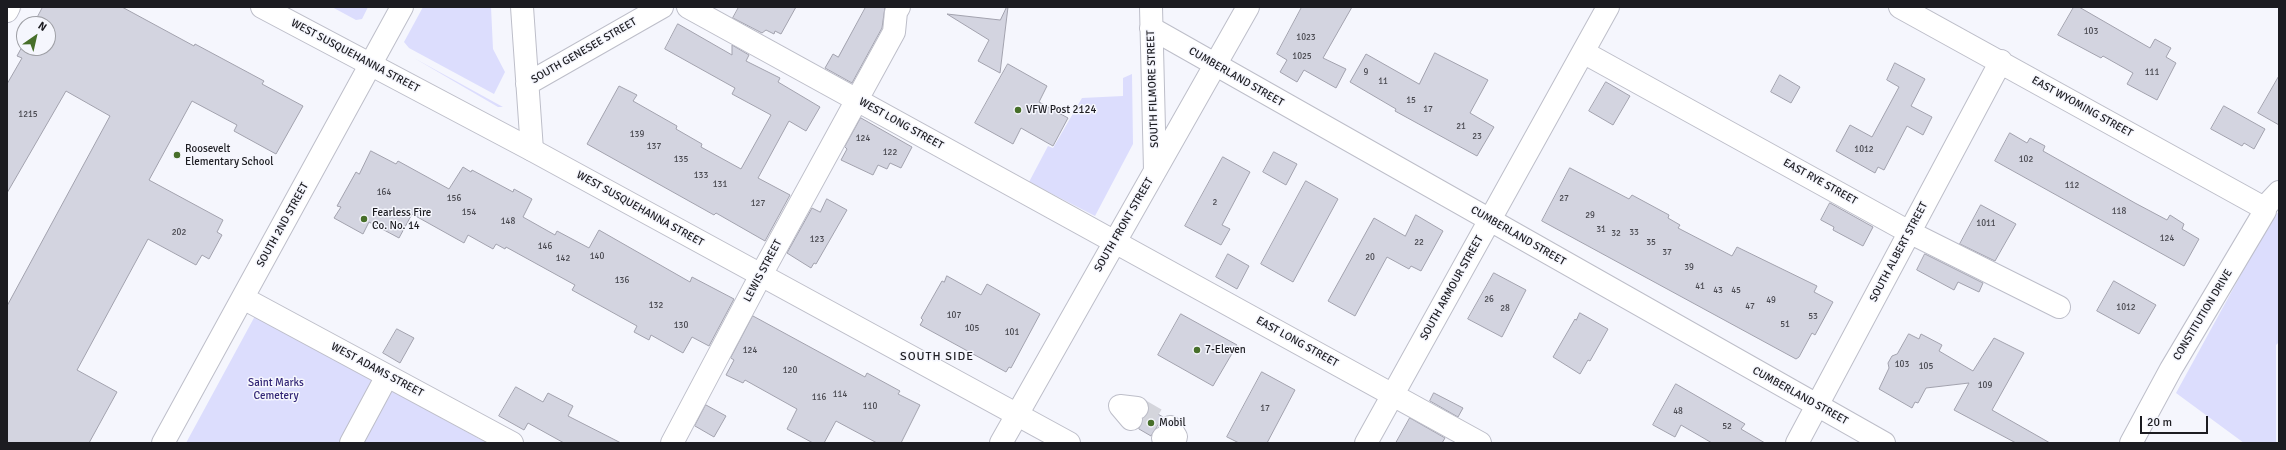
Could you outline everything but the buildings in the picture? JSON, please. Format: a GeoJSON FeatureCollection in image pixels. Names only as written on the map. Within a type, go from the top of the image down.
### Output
{"type":"FeatureCollection","features":[{"type":"Feature","properties":{"kind":"street"},"geometry":{"type":"LineString","coordinates":[[7,11],[9,7]]}},
{"type":"Feature","properties":{"kind":"street","name":"WEST SUSQUEHANNA STREET"},"geometry":{"type":"LineString","coordinates":[[262,7],[532,150],[1069,443]]}},
{"type":"Feature","properties":{"kind":"street","name":"SOUTH 2ND STREET"},"geometry":{"type":"LineString","coordinates":[[163,443],[402,7]]}},
{"type":"Feature","properties":{"kind":"street"},"geometry":{"type":"LineString","coordinates":[[522,7],[532,150]]}},
{"type":"Feature","properties":{"kind":"street","name":"SOUTH GENESEE STREET"},"geometry":{"type":"LineString","coordinates":[[527,84],[662,7]]}},
{"type":"Feature","properties":{"kind":"street","name":"WEST LONG STREET"},"geometry":{"type":"LineString","coordinates":[[688,7],[1114,241]]}},
{"type":"Feature","properties":{"kind":"street","name":"LEWIS STREET"},"geometry":{"type":"LineString","coordinates":[[672,443],[761,274],[894,32],[896,12],[899,7]]}},
{"type":"Feature","properties":{"kind":"street","name":"SOUTH FILMORE STREET"},"geometry":{"type":"LineString","coordinates":[[1151,7],[1155,170]]}},
{"type":"Feature","properties":{"kind":"street","name":"SOUTH FRONT STREET"},"geometry":{"type":"LineString","coordinates":[[1001,443],[1114,241],[1248,7]]}},
{"type":"Feature","properties":{"kind":"street","name":"SOUTH ARMOUR STREET"},"geometry":{"type":"LineString","coordinates":[[1366,443],[1608,7]]}},
{"type":"Feature","properties":{"kind":"street","name":"EAST WYOMING STREET"},"geometry":{"type":"LineString","coordinates":[[1900,7],[2001,61],[2264,208]]}},
{"type":"Feature","properties":{"kind":"street","name":"CUMBERLAND STREET"},"geometry":{"type":"LineString","coordinates":[[1151,28],[1884,443]]}},
{"type":"Feature","properties":{"kind":"street","name":"EAST RYE STREET"},"geometry":{"type":"LineString","coordinates":[[1583,52],[1909,232],[2059,307]]}},
{"type":"Feature","properties":{"kind":"street","name":"SOUTH ALBERT STREET"},"geometry":{"type":"LineString","coordinates":[[1797,443],[2001,61]]}},
{"type":"Feature","properties":{"kind":"street","name":"CONSTITUTION DRIVE"},"geometry":{"type":"LineString","coordinates":[[2131,443],[2171,369],[2265,211],[2264,208],[2279,192]]}},
{"type":"Feature","properties":{"kind":"street","name":"EAST LONG STREET"},"geometry":{"type":"LineString","coordinates":[[1114,241],[1480,443]]}},
{"type":"Feature","properties":{"kind":"street","name":"WEST ADAMS STREET"},"geometry":{"type":"LineString","coordinates":[[243,298],[512,443]]}},
{"type":"Feature","properties":{"kind":"street"},"geometry":{"type":"LineString","coordinates":[[350,443],[387,376]]}},
{"type":"Feature","properties":{"kind":"green space"},"geometry":{"type":"Polygon","coordinates":[[[332,7],[368,7],[362,19],[356,20],[332,7]]]}},
{"type":"Feature","properties":{"kind":"green space"},"geometry":{"type":"Polygon","coordinates":[[[423,7],[491,7],[493,49],[505,72],[494,94],[409,48],[404,42],[423,7]]]}},
{"type":"Feature","properties":{"kind":"green space"},"geometry":{"type":"Polygon","coordinates":[[[414,58],[503,107],[498,107],[414,58]]]}},
{"type":"Feature","properties":{"kind":"green space"},"geometry":{"type":"Polygon","coordinates":[[[1132,74],[1133,144],[1095,216],[1029,182],[1048,146],[1053,148],[1082,98],[1123,96],[1123,78],[1132,74]]]}},
{"type":"Feature","properties":{"kind":"green space"},"geometry":{"type":"Polygon","coordinates":[[[2279,212],[2279,342],[2276,345],[2276,443],[2244,443],[2176,393],[2273,216],[2279,212]]]}},
{"type":"Feature","properties":{"kind":"green space","name":"Saint Marks Cemetery"},"geometry":{"type":"Polygon","coordinates":[[[255,316],[487,443],[186,443],[255,316]]]}},
{"type":"Feature","properties":{"kind":"tunnel"},"geometry":{"type":"LineString","coordinates":[[1137,408],[1170,427]]}},
{"type":"Feature","properties":{"kind":"place","name":"VFW Post 2124"},"geometry":{"type":"Point","coordinates":[1018,110]}},
{"type":"Feature","properties":{"kind":"place","name":"Roosevelt Elementary School"},"geometry":{"type":"Point","coordinates":[177,155]}},
{"type":"Feature","properties":{"kind":"place","name":"Fearless Fire Co. No. 14"},"geometry":{"type":"Point","coordinates":[364,219]}},
{"type":"Feature","properties":{"kind":"place","name":"7-Eleven"},"geometry":{"type":"Point","coordinates":[1197,350]}},
{"type":"Feature","properties":{"kind":"place","name":"Mobil"},"geometry":{"type":"Point","coordinates":[1151,423]}},
{"type":"Feature","properties":{"kind":"district","name":"SOUTH SIDE"},"geometry":{"type":"Point","coordinates":[937,357]}}]}
